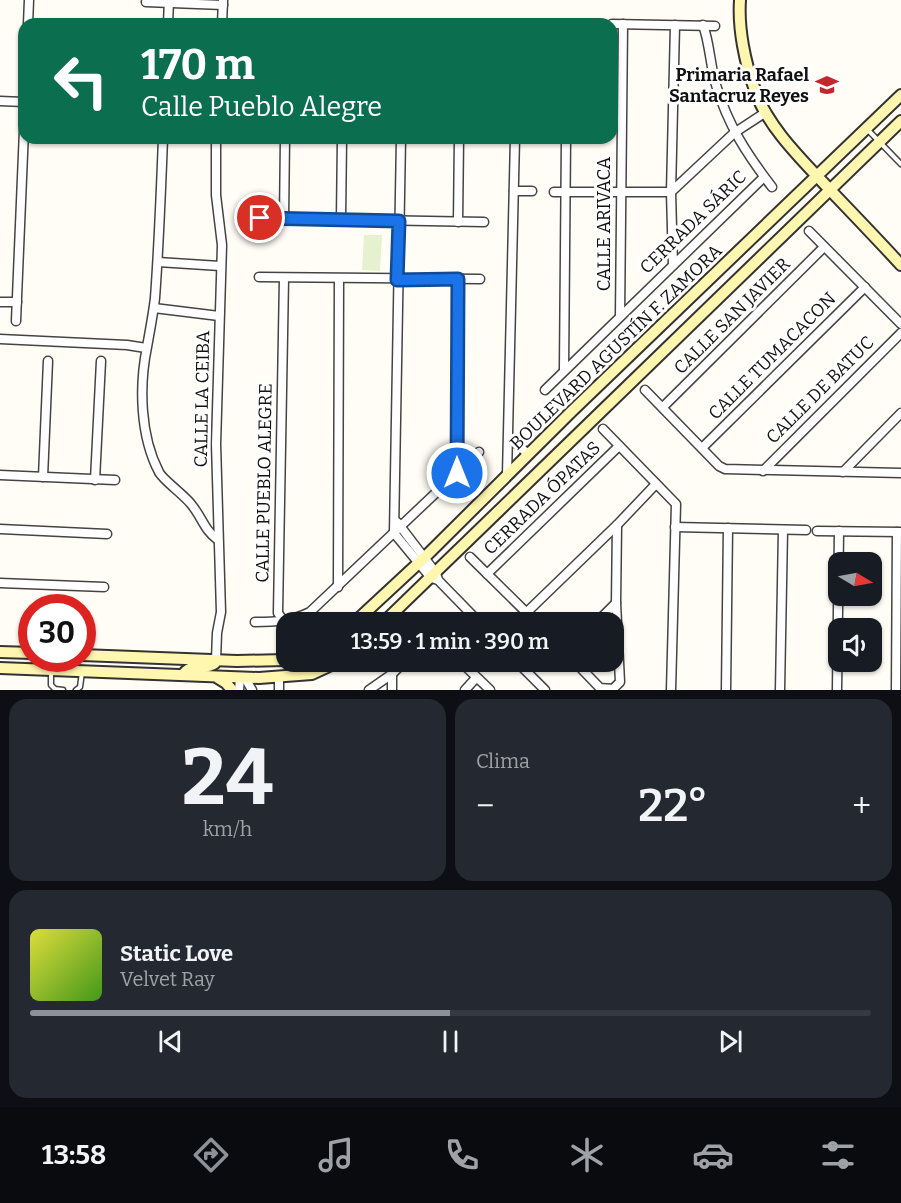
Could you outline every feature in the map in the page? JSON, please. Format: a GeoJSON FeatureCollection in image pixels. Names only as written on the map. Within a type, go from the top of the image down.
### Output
{"type":"FeatureCollection","features":[{"type":"Feature","properties":{"kind":"street"},"geometry":{"type":"LineString","coordinates":[[28,18],[29,0]]}},
{"type":"Feature","properties":{"kind":"street"},"geometry":{"type":"LineString","coordinates":[[741,0],[744,49],[755,91],[766,112],[782,136],[817,176],[901,265]]}},
{"type":"Feature","properties":{"kind":"street"},"geometry":{"type":"LineString","coordinates":[[146,2],[223,3],[222,18]]}},
{"type":"Feature","properties":{"kind":"street"},"geometry":{"type":"LineString","coordinates":[[168,18],[169,2]]}},
{"type":"Feature","properties":{"kind":"street"},"geometry":{"type":"LineString","coordinates":[[618,24],[715,26]]}},
{"type":"Feature","properties":{"kind":"street","name":"CALLE ARIVACA"},"geometry":{"type":"LineString","coordinates":[[620,316],[623,24]]}},
{"type":"Feature","properties":{"kind":"street"},"geometry":{"type":"LineString","coordinates":[[673,265],[671,192],[675,25]]}},
{"type":"Feature","properties":{"kind":"street","name":"CERRADA SÁRIC"},"geometry":{"type":"LineString","coordinates":[[545,390],[564,369],[764,177],[734,133],[726,117],[715,82],[702,25]]}},
{"type":"Feature","properties":{"kind":"street","name":"BOULEVARD AGUSTÍN F. ZAMORA"},"geometry":{"type":"LineString","coordinates":[[366,612],[901,95]]}},
{"type":"Feature","properties":{"kind":"street"},"geometry":{"type":"LineString","coordinates":[[0,101],[18,102]]}},
{"type":"Feature","properties":{"kind":"street"},"geometry":{"type":"LineString","coordinates":[[554,192],[671,192],[734,133],[766,112]]}},
{"type":"Feature","properties":{"kind":"street","name":"BOULEVARD AGUSTÍN F. ZAMORA"},"geometry":{"type":"LineString","coordinates":[[395,612],[435,577],[901,121]]}},
{"type":"Feature","properties":{"kind":"street"},"geometry":{"type":"LineString","coordinates":[[16,321],[23,144]]}},
{"type":"Feature","properties":{"kind":"street"},"geometry":{"type":"LineString","coordinates":[[163,144],[158,262],[154,308],[146,348],[143,401],[147,435],[160,475],[178,489],[193,506],[208,532],[218,540]]}},
{"type":"Feature","properties":{"kind":"street","name":"CALLE LA CEIBA"},"geometry":{"type":"LineString","coordinates":[[216,144],[216,195],[222,245],[216,444],[221,612],[217,633],[216,660]]}},
{"type":"Feature","properties":{"kind":"street"},"geometry":{"type":"LineString","coordinates":[[284,219],[285,144]]}},
{"type":"Feature","properties":{"kind":"street"},"geometry":{"type":"LineString","coordinates":[[341,219],[342,144]]}},
{"type":"Feature","properties":{"kind":"street"},"geometry":{"type":"LineString","coordinates":[[400,144],[394,517],[397,530],[421,561],[469,612]]}},
{"type":"Feature","properties":{"kind":"street"},"geometry":{"type":"LineString","coordinates":[[458,222],[459,144]]}},
{"type":"Feature","properties":{"kind":"street"},"geometry":{"type":"LineString","coordinates":[[507,475],[510,438],[515,144]]}},
{"type":"Feature","properties":{"kind":"street"},"geometry":{"type":"LineString","coordinates":[[564,369],[566,144]]}},
{"type":"Feature","properties":{"kind":"street"},"geometry":{"type":"LineString","coordinates":[[764,177],[772,187]]}},
{"type":"Feature","properties":{"kind":"street"},"geometry":{"type":"LineString","coordinates":[[514,191],[532,191]]}},
{"type":"Feature","properties":{"kind":"street"},"geometry":{"type":"LineString","coordinates":[[260,218],[483,222]]}},
{"type":"Feature","properties":{"kind":"street"},"geometry":{"type":"LineString","coordinates":[[809,231],[900,321]]}},
{"type":"Feature","properties":{"kind":"street","name":"CALLE SAN JAVIER"},"geometry":{"type":"LineString","coordinates":[[663,407],[824,247]]}},
{"type":"Feature","properties":{"kind":"street"},"geometry":{"type":"LineString","coordinates":[[158,262],[220,266]]}},
{"type":"Feature","properties":{"kind":"street"},"geometry":{"type":"LineString","coordinates":[[259,277],[480,279]]}},
{"type":"Feature","properties":{"kind":"street","name":"CALLE PUEBLO ALEGRE"},"geometry":{"type":"LineString","coordinates":[[278,612],[284,278]]}},
{"type":"Feature","properties":{"kind":"street"},"geometry":{"type":"LineString","coordinates":[[338,587],[339,279]]}},
{"type":"Feature","properties":{"kind":"street"},"geometry":{"type":"LineString","coordinates":[[457,473],[458,279]]}},
{"type":"Feature","properties":{"kind":"street","name":"CALLE TUMACACON"},"geometry":{"type":"LineString","coordinates":[[702,448],[866,287]]}},
{"type":"Feature","properties":{"kind":"street"},"geometry":{"type":"LineString","coordinates":[[0,302],[17,302]]}},
{"type":"Feature","properties":{"kind":"street"},"geometry":{"type":"LineString","coordinates":[[154,308],[219,316]]}},
{"type":"Feature","properties":{"kind":"street","name":"CALLE DE BATUC"},"geometry":{"type":"LineString","coordinates":[[763,471],[901,333]]}},
{"type":"Feature","properties":{"kind":"street"},"geometry":{"type":"LineString","coordinates":[[0,339],[127,345],[146,348]]}},
{"type":"Feature","properties":{"kind":"street"},"geometry":{"type":"LineString","coordinates":[[43,477],[48,361]]}},
{"type":"Feature","properties":{"kind":"street"},"geometry":{"type":"LineString","coordinates":[[95,480],[101,361]]}},
{"type":"Feature","properties":{"kind":"street"},"geometry":{"type":"LineString","coordinates":[[624,363],[637,377]]}},
{"type":"Feature","properties":{"kind":"street"},"geometry":{"type":"LineString","coordinates":[[645,390],[725,469],[901,473]]}},
{"type":"Feature","properties":{"kind":"street"},"geometry":{"type":"LineString","coordinates":[[843,472],[901,413]]}},
{"type":"Feature","properties":{"kind":"street","name":"CERRADA ÓPATAS"},"geometry":{"type":"LineString","coordinates":[[603,429],[676,504],[675,527]]}},
{"type":"Feature","properties":{"kind":"street"},"geometry":{"type":"LineString","coordinates":[[510,438],[528,454]]}},
{"type":"Feature","properties":{"kind":"street","name":"CERRADA ÓPATAS"},"geometry":{"type":"LineString","coordinates":[[487,573],[619,446]]}},
{"type":"Feature","properties":{"kind":"street"},"geometry":{"type":"LineString","coordinates":[[310,612],[479,452]]}},
{"type":"Feature","properties":{"kind":"street"},"geometry":{"type":"LineString","coordinates":[[0,476],[115,480]]}},
{"type":"Feature","properties":{"kind":"street"},"geometry":{"type":"LineString","coordinates":[[527,612],[656,484]]}},
{"type":"Feature","properties":{"kind":"street"},"geometry":{"type":"LineString","coordinates":[[584,672],[598,687],[613,690],[622,686],[616,603],[617,525]]}},
{"type":"Feature","properties":{"kind":"street"},"geometry":{"type":"LineString","coordinates":[[669,688],[675,527],[806,530]]}},
{"type":"Feature","properties":{"kind":"street"},"geometry":{"type":"LineString","coordinates":[[726,690],[728,528]]}},
{"type":"Feature","properties":{"kind":"street"},"geometry":{"type":"LineString","coordinates":[[0,529],[107,534]]}},
{"type":"Feature","properties":{"kind":"street"},"geometry":{"type":"LineString","coordinates":[[780,690],[783,530]]}},
{"type":"Feature","properties":{"kind":"street"},"geometry":{"type":"LineString","coordinates":[[817,531],[899,532],[895,689]]}},
{"type":"Feature","properties":{"kind":"street"},"geometry":{"type":"LineString","coordinates":[[837,690],[839,531]]}},
{"type":"Feature","properties":{"kind":"street","name":"CERRADA ÓPATAS"},"geometry":{"type":"LineString","coordinates":[[470,557],[525,612]]}},
{"type":"Feature","properties":{"kind":"street"},"geometry":{"type":"LineString","coordinates":[[0,583],[104,587]]}},
{"type":"Feature","properties":{"kind":"street"},"geometry":{"type":"LineString","coordinates":[[607,612],[616,603]]}},
{"type":"Feature","properties":{"kind":"street"},"geometry":{"type":"LineString","coordinates":[[255,622],[276,622]]}},
{"type":"Feature","properties":{"kind":"street"},"geometry":{"type":"LineString","coordinates":[[0,652],[18,653]]}},
{"type":"Feature","properties":{"kind":"street"},"geometry":{"type":"LineString","coordinates":[[96,656],[276,660]]}},
{"type":"Feature","properties":{"kind":"street"},"geometry":{"type":"LineString","coordinates":[[183,675],[191,667],[212,666],[216,660]]}},
{"type":"Feature","properties":{"kind":"street"},"geometry":{"type":"LineString","coordinates":[[0,668],[18,669]]}},
{"type":"Feature","properties":{"kind":"street"},"geometry":{"type":"LineString","coordinates":[[96,672],[242,678],[279,678],[316,672]]}},
{"type":"Feature","properties":{"kind":"street"},"geometry":{"type":"LineString","coordinates":[[470,672],[490,690]]}},
{"type":"Feature","properties":{"kind":"street"},"geometry":{"type":"LineString","coordinates":[[528,672],[545,690]]}},
{"type":"Feature","properties":{"kind":"street"},"geometry":{"type":"LineString","coordinates":[[369,690],[392,674]]}},
{"type":"Feature","properties":{"kind":"street"},"geometry":{"type":"LineString","coordinates":[[392,674],[392,690]]}},
{"type":"Feature","properties":{"kind":"street"},"geometry":{"type":"LineString","coordinates":[[215,677],[226,683],[232,690]]}},
{"type":"Feature","properties":{"kind":"street"},"geometry":{"type":"LineString","coordinates":[[239,690],[242,678]]}},
{"type":"Feature","properties":{"kind":"street"},"geometry":{"type":"LineString","coordinates":[[242,678],[252,690]]}},
{"type":"Feature","properties":{"kind":"street"},"geometry":{"type":"LineString","coordinates":[[279,678],[279,690]]}},
{"type":"Feature","properties":{"kind":"street"},"geometry":{"type":"LineString","coordinates":[[465,690],[476,678]]}},
{"type":"Feature","properties":{"kind":"lane"},"geometry":{"type":"LineString","coordinates":[[867,128],[901,164]]}},
{"type":"Feature","properties":{"kind":"lane"},"geometry":{"type":"LineString","coordinates":[[51,672],[51,685],[63,690]]}},
{"type":"Feature","properties":{"kind":"lane"},"geometry":{"type":"LineString","coordinates":[[75,690],[80,687],[79,672]]}},
{"type":"Feature","properties":{"kind":"green space"},"geometry":{"type":"Polygon","coordinates":[[[364,235],[382,235],[380,271],[362,270],[364,235]]]}},
{"type":"Feature","properties":{"kind":"place","name":"Primaria Rafael Santacruz Reyes"},"geometry":{"type":"Point","coordinates":[827,85]}},
{"type":"Feature","properties":{"kind":"route"},"geometry":{"type":"LineString","coordinates":[[260,218],[399,221],[397,280],[458,279],[457,473]]}}]}
